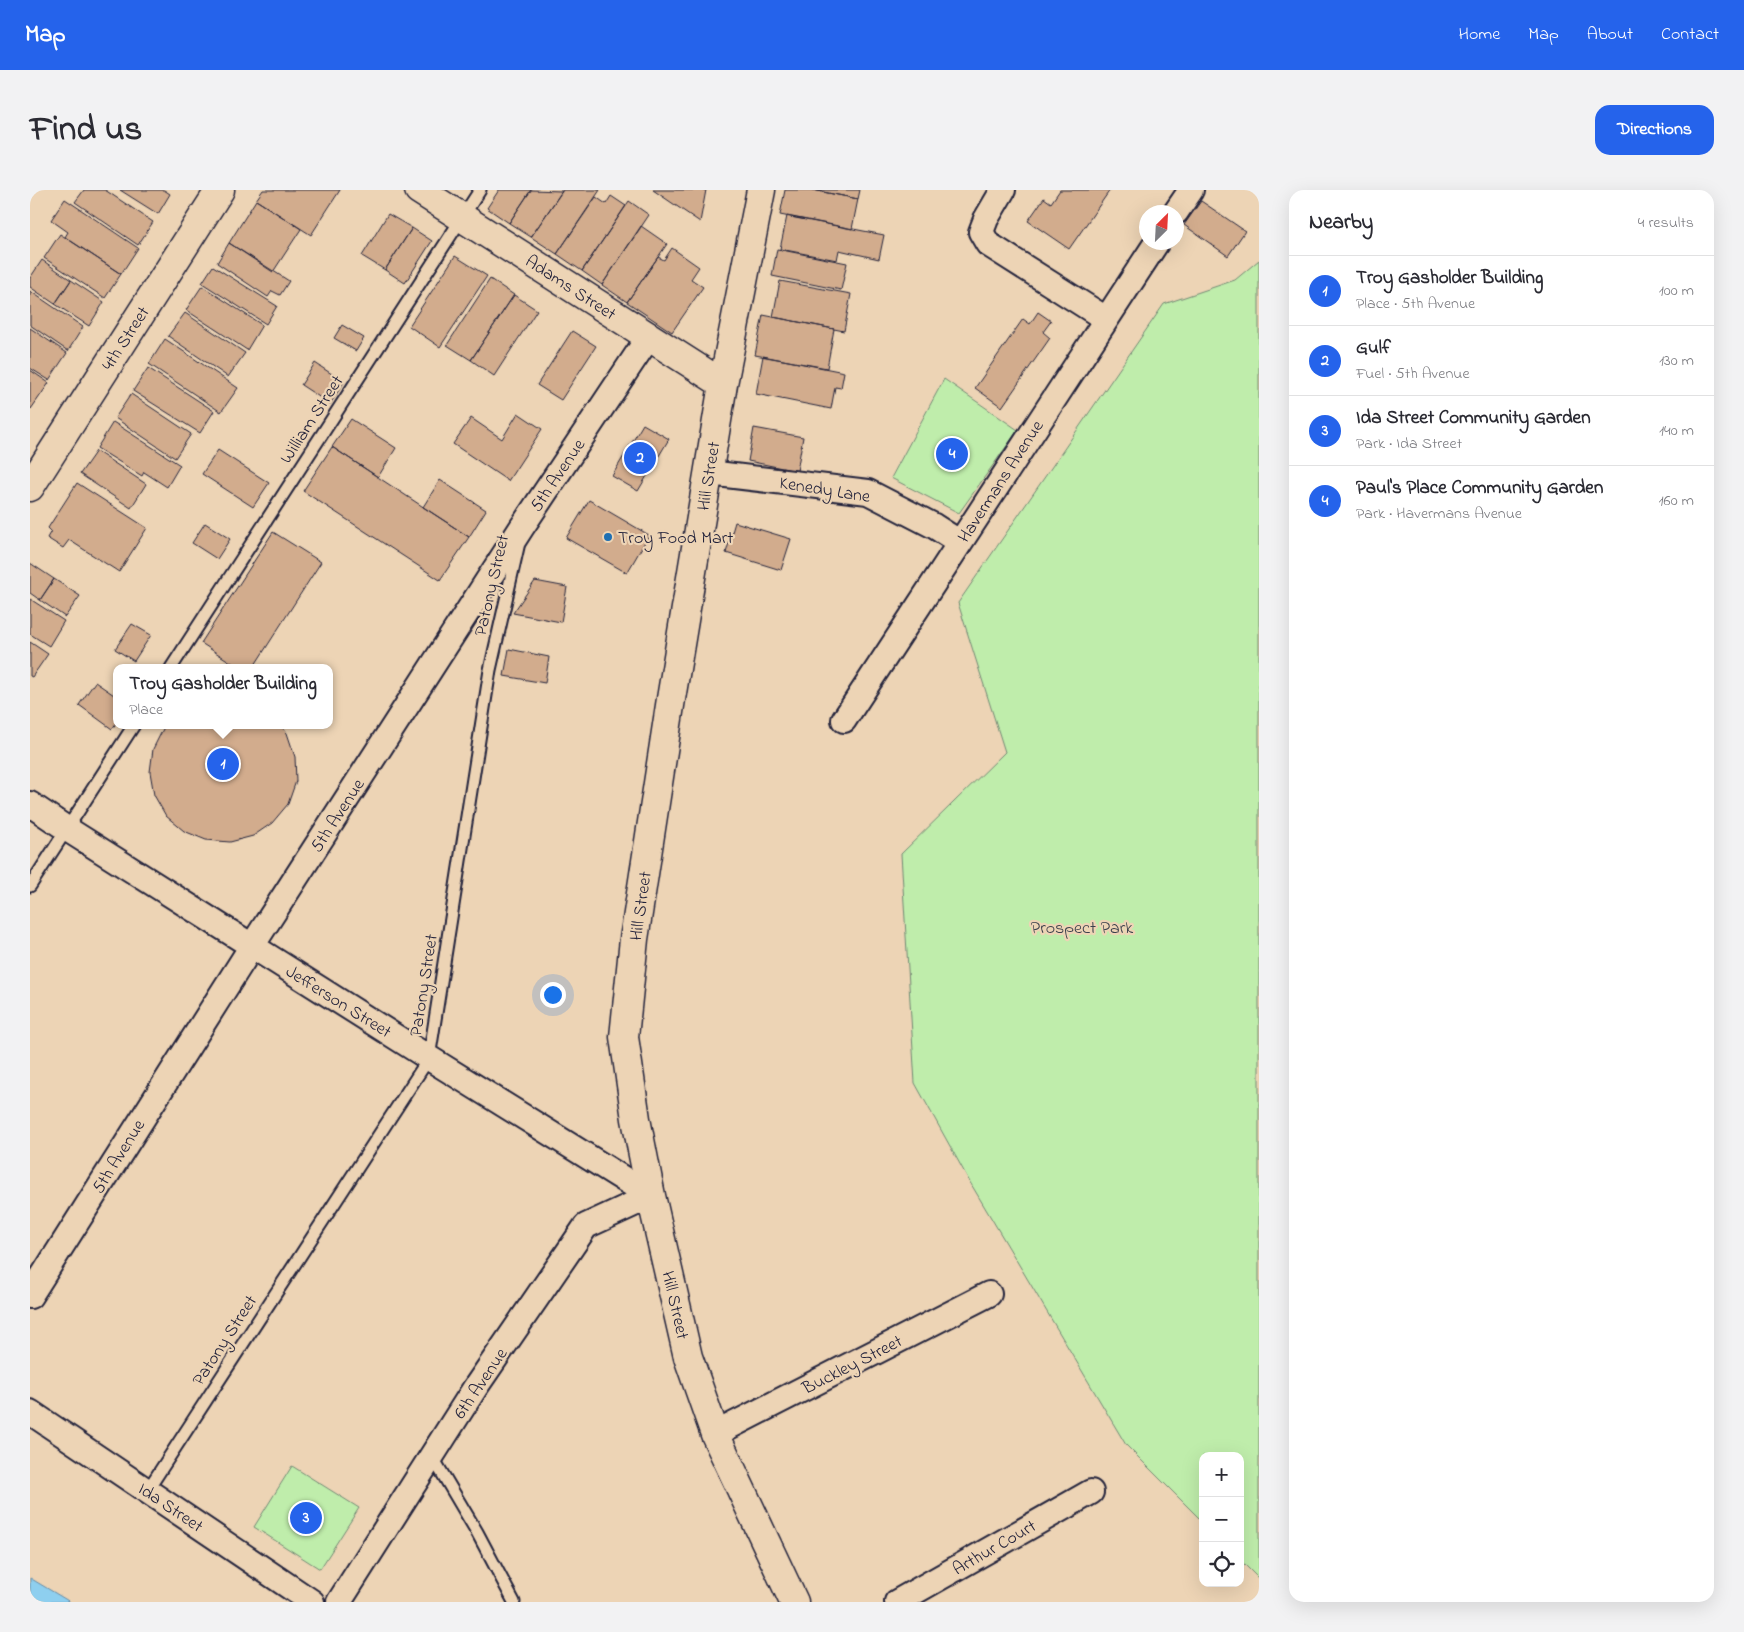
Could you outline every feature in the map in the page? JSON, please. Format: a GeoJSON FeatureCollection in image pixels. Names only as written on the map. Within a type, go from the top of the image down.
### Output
{"type":"FeatureCollection","features":[{"type":"Feature","properties":{"kind":"street","name":"4th Street"},"geometry":{"type":"LineString","coordinates":[[30,486],[220,190]]}},
{"type":"Feature","properties":{"kind":"street","name":"Adams Street"},"geometry":{"type":"LineString","coordinates":[[419,190],[648,338],[723,384]]}},
{"type":"Feature","properties":{"kind":"street","name":"Hill Street"},"geometry":{"type":"LineString","coordinates":[[761,190],[723,384],[671,699],[634,939],[624,1037],[636,1119],[651,1196],[688,1357],[715,1434],[794,1602]]}},
{"type":"Feature","properties":{"kind":"street"},"geometry":{"type":"LineString","coordinates":[[1003,190],[986,219],[982,232],[988,244],[1106,319]]}},
{"type":"Feature","properties":{"kind":"street"},"geometry":{"type":"LineString","coordinates":[[1181,205],[1191,190]]}},
{"type":"Feature","properties":{"kind":"street","name":"Havermans Avenue"},"geometry":{"type":"LineString","coordinates":[[844,720],[1151,250]]}},
{"type":"Feature","properties":{"kind":"street","name":"5th Avenue"},"geometry":{"type":"LineString","coordinates":[[30,1296],[252,946],[522,527],[648,338]]}},
{"type":"Feature","properties":{"kind":"street","name":"Kenedy Lane"},"geometry":{"type":"LineString","coordinates":[[709,473],[868,492],[934,526],[959,542]]}},
{"type":"Feature","properties":{"kind":"street","name":"Jefferson Street"},"geometry":{"type":"LineString","coordinates":[[30,804],[429,1058],[651,1196]]}},
{"type":"Feature","properties":{"kind":"street","name":"6th Avenue"},"geometry":{"type":"LineString","coordinates":[[339,1602],[475,1388],[586,1226],[651,1196]]}},
{"type":"Feature","properties":{"kind":"street","name":"Buckley Street"},"geometry":{"type":"LineString","coordinates":[[715,1434],[989,1294]]}},
{"type":"Feature","properties":{"kind":"street","name":"Ida Street"},"geometry":{"type":"LineString","coordinates":[[30,1412],[312,1602]]}},
{"type":"Feature","properties":{"kind":"street","name":"Arthur Court"},"geometry":{"type":"LineString","coordinates":[[897,1602],[1091,1492]]}},
{"type":"Feature","properties":{"kind":"lane","name":"William Street"},"geometry":{"type":"LineString","coordinates":[[174,664],[480,190]]}},
{"type":"Feature","properties":{"kind":"lane","name":"Patony Street"},"geometry":{"type":"LineString","coordinates":[[146,1491],[429,1058],[490,670],[522,527]]}},
{"type":"Feature","properties":{"kind":"lane"},"geometry":{"type":"LineString","coordinates":[[30,886],[131,729]]}},
{"type":"Feature","properties":{"kind":"lane"},"geometry":{"type":"LineString","coordinates":[[432,1456],[477,1532],[514,1602]]}},
{"type":"Feature","properties":{"kind":"green space","name":"Prospect Park"},"geometry":{"type":"Polygon","coordinates":[[[1259,260],[1259,1579],[1244,1564],[1244,1452],[1199,1452],[1199,1518],[1126,1445],[971,1184],[915,1083],[901,854],[1005,752],[958,603],[1164,304],[1235,280],[1259,260]]]}},
{"type":"Feature","properties":{"kind":"green space"},"geometry":{"type":"Polygon","coordinates":[[[944,379],[1018,430],[959,513],[891,478],[944,379]]]}},
{"type":"Feature","properties":{"kind":"green space"},"geometry":{"type":"Polygon","coordinates":[[[292,1466],[359,1508],[320,1569],[254,1527],[292,1466]]]}},
{"type":"Feature","properties":{"kind":"water"},"geometry":{"type":"Polygon","coordinates":[[[30,1578],[70,1602],[30,1602],[30,1578]]]}},
{"type":"Feature","properties":{"kind":"building"},"geometry":{"type":"Polygon","coordinates":[[[84,190],[105,190],[153,222],[138,245],[75,202],[84,190]]]}},
{"type":"Feature","properties":{"kind":"building"},"geometry":{"type":"Polygon","coordinates":[[[120,190],[164,190],[170,194],[158,214],[120,190]]]}},
{"type":"Feature","properties":{"kind":"building"},"geometry":{"type":"Polygon","coordinates":[[[263,190],[340,190],[311,235],[256,200],[263,190]]]}},
{"type":"Feature","properties":{"kind":"building"},"geometry":{"type":"Polygon","coordinates":[[[499,190],[531,190],[509,223],[487,208],[499,190]]]}},
{"type":"Feature","properties":{"kind":"building"},"geometry":{"type":"Polygon","coordinates":[[[531,190],[562,191],[531,237],[509,223],[531,190]]]}},
{"type":"Feature","properties":{"kind":"building"},"geometry":{"type":"Polygon","coordinates":[[[563,190],[600,190],[557,254],[531,237],[563,190]]]}},
{"type":"Feature","properties":{"kind":"building"},"geometry":{"type":"Polygon","coordinates":[[[653,190],[706,190],[700,222],[653,190]]]}},
{"type":"Feature","properties":{"kind":"building"},"geometry":{"type":"Polygon","coordinates":[[[785,190],[813,190],[858,199],[852,229],[780,215],[785,190]]]}},
{"type":"Feature","properties":{"kind":"building"},"geometry":{"type":"Polygon","coordinates":[[[813,190],[860,190],[858,199],[813,190]]]}},
{"type":"Feature","properties":{"kind":"building"},"geometry":{"type":"Polygon","coordinates":[[[1060,190],[1110,190],[1069,249],[1028,221],[1044,198],[1051,203],[1060,190]]]}},
{"type":"Feature","properties":{"kind":"building"},"geometry":{"type":"Polygon","coordinates":[[[611,196],[626,206],[582,271],[557,254],[596,197],[606,204],[611,196]]]}},
{"type":"Feature","properties":{"kind":"building"},"geometry":{"type":"Polygon","coordinates":[[[65,199],[138,248],[121,274],[65,237],[68,232],[51,220],[65,199]]]}},
{"type":"Feature","properties":{"kind":"building"},"geometry":{"type":"Polygon","coordinates":[[[256,200],[301,229],[273,272],[229,243],[256,200]]]}},
{"type":"Feature","properties":{"kind":"building"},"geometry":{"type":"Polygon","coordinates":[[[629,201],[649,215],[602,285],[582,271],[629,201]]]}},
{"type":"Feature","properties":{"kind":"building"},"geometry":{"type":"Polygon","coordinates":[[[1201,201],[1245,231],[1228,256],[1184,225],[1201,201]]]}},
{"type":"Feature","properties":{"kind":"building"},"geometry":{"type":"Polygon","coordinates":[[[388,214],[412,228],[385,270],[362,256],[388,214]]]}},
{"type":"Feature","properties":{"kind":"building"},"geometry":{"type":"Polygon","coordinates":[[[787,216],[884,235],[879,259],[839,250],[837,260],[780,249],[787,216]]]}},
{"type":"Feature","properties":{"kind":"building"},"geometry":{"type":"Polygon","coordinates":[[[641,226],[667,244],[627,302],[602,285],[641,226]]]}},
{"type":"Feature","properties":{"kind":"building"},"geometry":{"type":"Polygon","coordinates":[[[412,228],[432,241],[405,283],[385,270],[412,228]]]}},
{"type":"Feature","properties":{"kind":"building"},"geometry":{"type":"Polygon","coordinates":[[[60,234],[121,274],[105,298],[44,258],[60,234]]]}},
{"type":"Feature","properties":{"kind":"building"},"geometry":{"type":"Polygon","coordinates":[[[229,243],[289,281],[280,295],[272,291],[268,297],[217,263],[229,243]]]}},
{"type":"Feature","properties":{"kind":"building"},"geometry":{"type":"Polygon","coordinates":[[[672,248],[699,267],[691,279],[703,287],[672,332],[627,302],[658,257],[664,260],[672,248]]]}},
{"type":"Feature","properties":{"kind":"building"},"geometry":{"type":"Polygon","coordinates":[[[777,249],[847,263],[841,290],[772,276],[777,249]]]}},
{"type":"Feature","properties":{"kind":"building"},"geometry":{"type":"Polygon","coordinates":[[[455,256],[487,276],[440,347],[409,326],[455,256]]]}},
{"type":"Feature","properties":{"kind":"building"},"geometry":{"type":"Polygon","coordinates":[[[42,260],[71,280],[55,304],[30,287],[30,278],[42,260]]]}},
{"type":"Feature","properties":{"kind":"building"},"geometry":{"type":"Polygon","coordinates":[[[213,266],[277,306],[266,324],[202,283],[213,266]]]}},
{"type":"Feature","properties":{"kind":"building"},"geometry":{"type":"Polygon","coordinates":[[[490,279],[514,295],[471,360],[447,345],[490,279]]]}},
{"type":"Feature","properties":{"kind":"building"},"geometry":{"type":"Polygon","coordinates":[[[71,280],[104,302],[89,326],[55,304],[71,280]]]}},
{"type":"Feature","properties":{"kind":"building"},"geometry":{"type":"Polygon","coordinates":[[[780,281],[851,294],[844,331],[773,317],[780,281]]]}},
{"type":"Feature","properties":{"kind":"building"},"geometry":{"type":"Polygon","coordinates":[[[202,286],[262,325],[247,350],[186,310],[202,286]]]}},
{"type":"Feature","properties":{"kind":"building"},"geometry":{"type":"Polygon","coordinates":[[[30,291],[83,327],[68,351],[30,325],[30,291]]]}},
{"type":"Feature","properties":{"kind":"building"},"geometry":{"type":"Polygon","coordinates":[[[514,295],[537,310],[494,376],[471,360],[514,295]]]}},
{"type":"Feature","properties":{"kind":"building"},"geometry":{"type":"Polygon","coordinates":[[[1038,312],[1051,321],[1043,332],[1050,338],[1002,407],[975,388],[1023,319],[1030,324],[1038,312]]]}},
{"type":"Feature","properties":{"kind":"building"},"geometry":{"type":"Polygon","coordinates":[[[185,313],[245,353],[228,377],[168,336],[185,313]]]}},
{"type":"Feature","properties":{"kind":"building"},"geometry":{"type":"Polygon","coordinates":[[[763,315],[834,329],[827,368],[755,355],[763,315]]]}},
{"type":"Feature","properties":{"kind":"building"},"geometry":{"type":"Polygon","coordinates":[[[342,325],[364,338],[356,351],[334,338],[342,325]]]}},
{"type":"Feature","properties":{"kind":"building"},"geometry":{"type":"Polygon","coordinates":[[[30,328],[67,353],[49,380],[30,368],[30,328]]]}},
{"type":"Feature","properties":{"kind":"building"},"geometry":{"type":"Polygon","coordinates":[[[572,331],[596,346],[561,400],[537,385],[572,331]]]}},
{"type":"Feature","properties":{"kind":"building"},"geometry":{"type":"Polygon","coordinates":[[[165,339],[238,388],[221,412],[149,364],[165,339]]]}},
{"type":"Feature","properties":{"kind":"building"},"geometry":{"type":"Polygon","coordinates":[[[763,356],[844,372],[841,388],[835,387],[831,409],[756,394],[763,356]]]}},
{"type":"Feature","properties":{"kind":"building"},"geometry":{"type":"Polygon","coordinates":[[[315,363],[344,382],[330,404],[301,385],[315,363]]]}},
{"type":"Feature","properties":{"kind":"building"},"geometry":{"type":"Polygon","coordinates":[[[148,368],[214,411],[200,433],[133,391],[148,368]]]}},
{"type":"Feature","properties":{"kind":"building"},"geometry":{"type":"Polygon","coordinates":[[[30,370],[49,383],[31,409],[30,408],[30,370]]]}},
{"type":"Feature","properties":{"kind":"building"},"geometry":{"type":"Polygon","coordinates":[[[131,394],[191,434],[175,458],[115,418],[131,394]]]}},
{"type":"Feature","properties":{"kind":"building"},"geometry":{"type":"Polygon","coordinates":[[[518,413],[542,429],[508,481],[453,444],[471,418],[502,439],[518,413]]]}},
{"type":"Feature","properties":{"kind":"building"},"geometry":{"type":"Polygon","coordinates":[[[351,419],[396,448],[378,477],[332,447],[351,419]]]}},
{"type":"Feature","properties":{"kind":"building"},"geometry":{"type":"Polygon","coordinates":[[[113,422],[180,465],[167,487],[144,472],[142,476],[97,448],[113,422]]]}},
{"type":"Feature","properties":{"kind":"building"},"geometry":{"type":"Polygon","coordinates":[[[643,424],[669,439],[638,491],[612,476],[643,424]]]}},
{"type":"Feature","properties":{"kind":"building"},"geometry":{"type":"Polygon","coordinates":[[[754,428],[803,437],[797,471],[748,461],[754,428]]]}},
{"type":"Feature","properties":{"kind":"building"},"geometry":{"type":"Polygon","coordinates":[[[332,447],[469,537],[440,580],[303,491],[332,447]]]}},
{"type":"Feature","properties":{"kind":"building"},"geometry":{"type":"Polygon","coordinates":[[[218,450],[269,483],[253,507],[202,474],[218,450]]]}},
{"type":"Feature","properties":{"kind":"building"},"geometry":{"type":"Polygon","coordinates":[[[96,451],[146,484],[131,508],[80,474],[96,451]]]}},
{"type":"Feature","properties":{"kind":"building"},"geometry":{"type":"Polygon","coordinates":[[[440,480],[486,510],[469,537],[423,507],[440,480]]]}},
{"type":"Feature","properties":{"kind":"building"},"geometry":{"type":"Polygon","coordinates":[[[77,483],[147,528],[119,572],[69,540],[63,548],[47,538],[51,531],[48,528],[77,483]]]}},
{"type":"Feature","properties":{"kind":"building","name":"Troy Food Mart"},"geometry":{"type":"Polygon","coordinates":[[[589,500],[649,535],[627,573],[566,538],[589,500]]]}},
{"type":"Feature","properties":{"kind":"building"},"geometry":{"type":"Polygon","coordinates":[[[735,522],[791,539],[781,570],[726,553],[735,522]]]}},
{"type":"Feature","properties":{"kind":"building"},"geometry":{"type":"Polygon","coordinates":[[[205,523],[230,539],[217,559],[192,543],[205,523]]]}},
{"type":"Feature","properties":{"kind":"building"},"geometry":{"type":"Polygon","coordinates":[[[273,532],[321,562],[256,664],[234,664],[201,643],[273,532]]]}},
{"type":"Feature","properties":{"kind":"building"},"geometry":{"type":"Polygon","coordinates":[[[30,563],[54,579],[40,600],[30,593],[30,563]]]}},
{"type":"Feature","properties":{"kind":"building"},"geometry":{"type":"Polygon","coordinates":[[[54,579],[80,596],[65,617],[40,600],[54,579]]]}},
{"type":"Feature","properties":{"kind":"building"},"geometry":{"type":"Polygon","coordinates":[[[535,581],[567,587],[561,622],[513,613],[535,581]]]}},
{"type":"Feature","properties":{"kind":"building"},"geometry":{"type":"Polygon","coordinates":[[[30,599],[64,621],[49,646],[30,634],[30,599]]]}},
{"type":"Feature","properties":{"kind":"building"},"geometry":{"type":"Polygon","coordinates":[[[132,624],[151,635],[134,661],[115,649],[132,624]]]}},
{"type":"Feature","properties":{"kind":"building"},"geometry":{"type":"Polygon","coordinates":[[[30,642],[48,654],[32,677],[30,676],[30,642]]]}},
{"type":"Feature","properties":{"kind":"building"},"geometry":{"type":"Polygon","coordinates":[[[509,649],[549,657],[545,683],[504,676],[509,649]]]}},
{"type":"Feature","properties":{"kind":"building"},"geometry":{"type":"Polygon","coordinates":[[[95,682],[113,694],[113,728],[112,729],[79,705],[95,682]]]}},
{"type":"Feature","properties":{"kind":"building"},"geometry":{"type":"Polygon","coordinates":[[[163,729],[284,729],[287,733],[295,757],[296,781],[288,804],[272,823],[253,836],[230,842],[206,840],[184,831],[166,816],[154,795],[150,772],[153,749],[163,729]]]}},
{"type":"Feature","properties":{"kind":"place","name":"Paul's Place Community Garden"},"geometry":{"type":"Point","coordinates":[952,454]}},
{"type":"Feature","properties":{"kind":"place","name":"Gulf"},"geometry":{"type":"Point","coordinates":[640,458]}},
{"type":"Feature","properties":{"kind":"place","name":"Troy Food Mart"},"geometry":{"type":"Point","coordinates":[608,537]}},
{"type":"Feature","properties":{"kind":"place","name":"Troy Gasholder Building"},"geometry":{"type":"Point","coordinates":[223,764]}},
{"type":"Feature","properties":{"kind":"place","name":"Ida Street Community Garden"},"geometry":{"type":"Point","coordinates":[306,1518]}}]}
